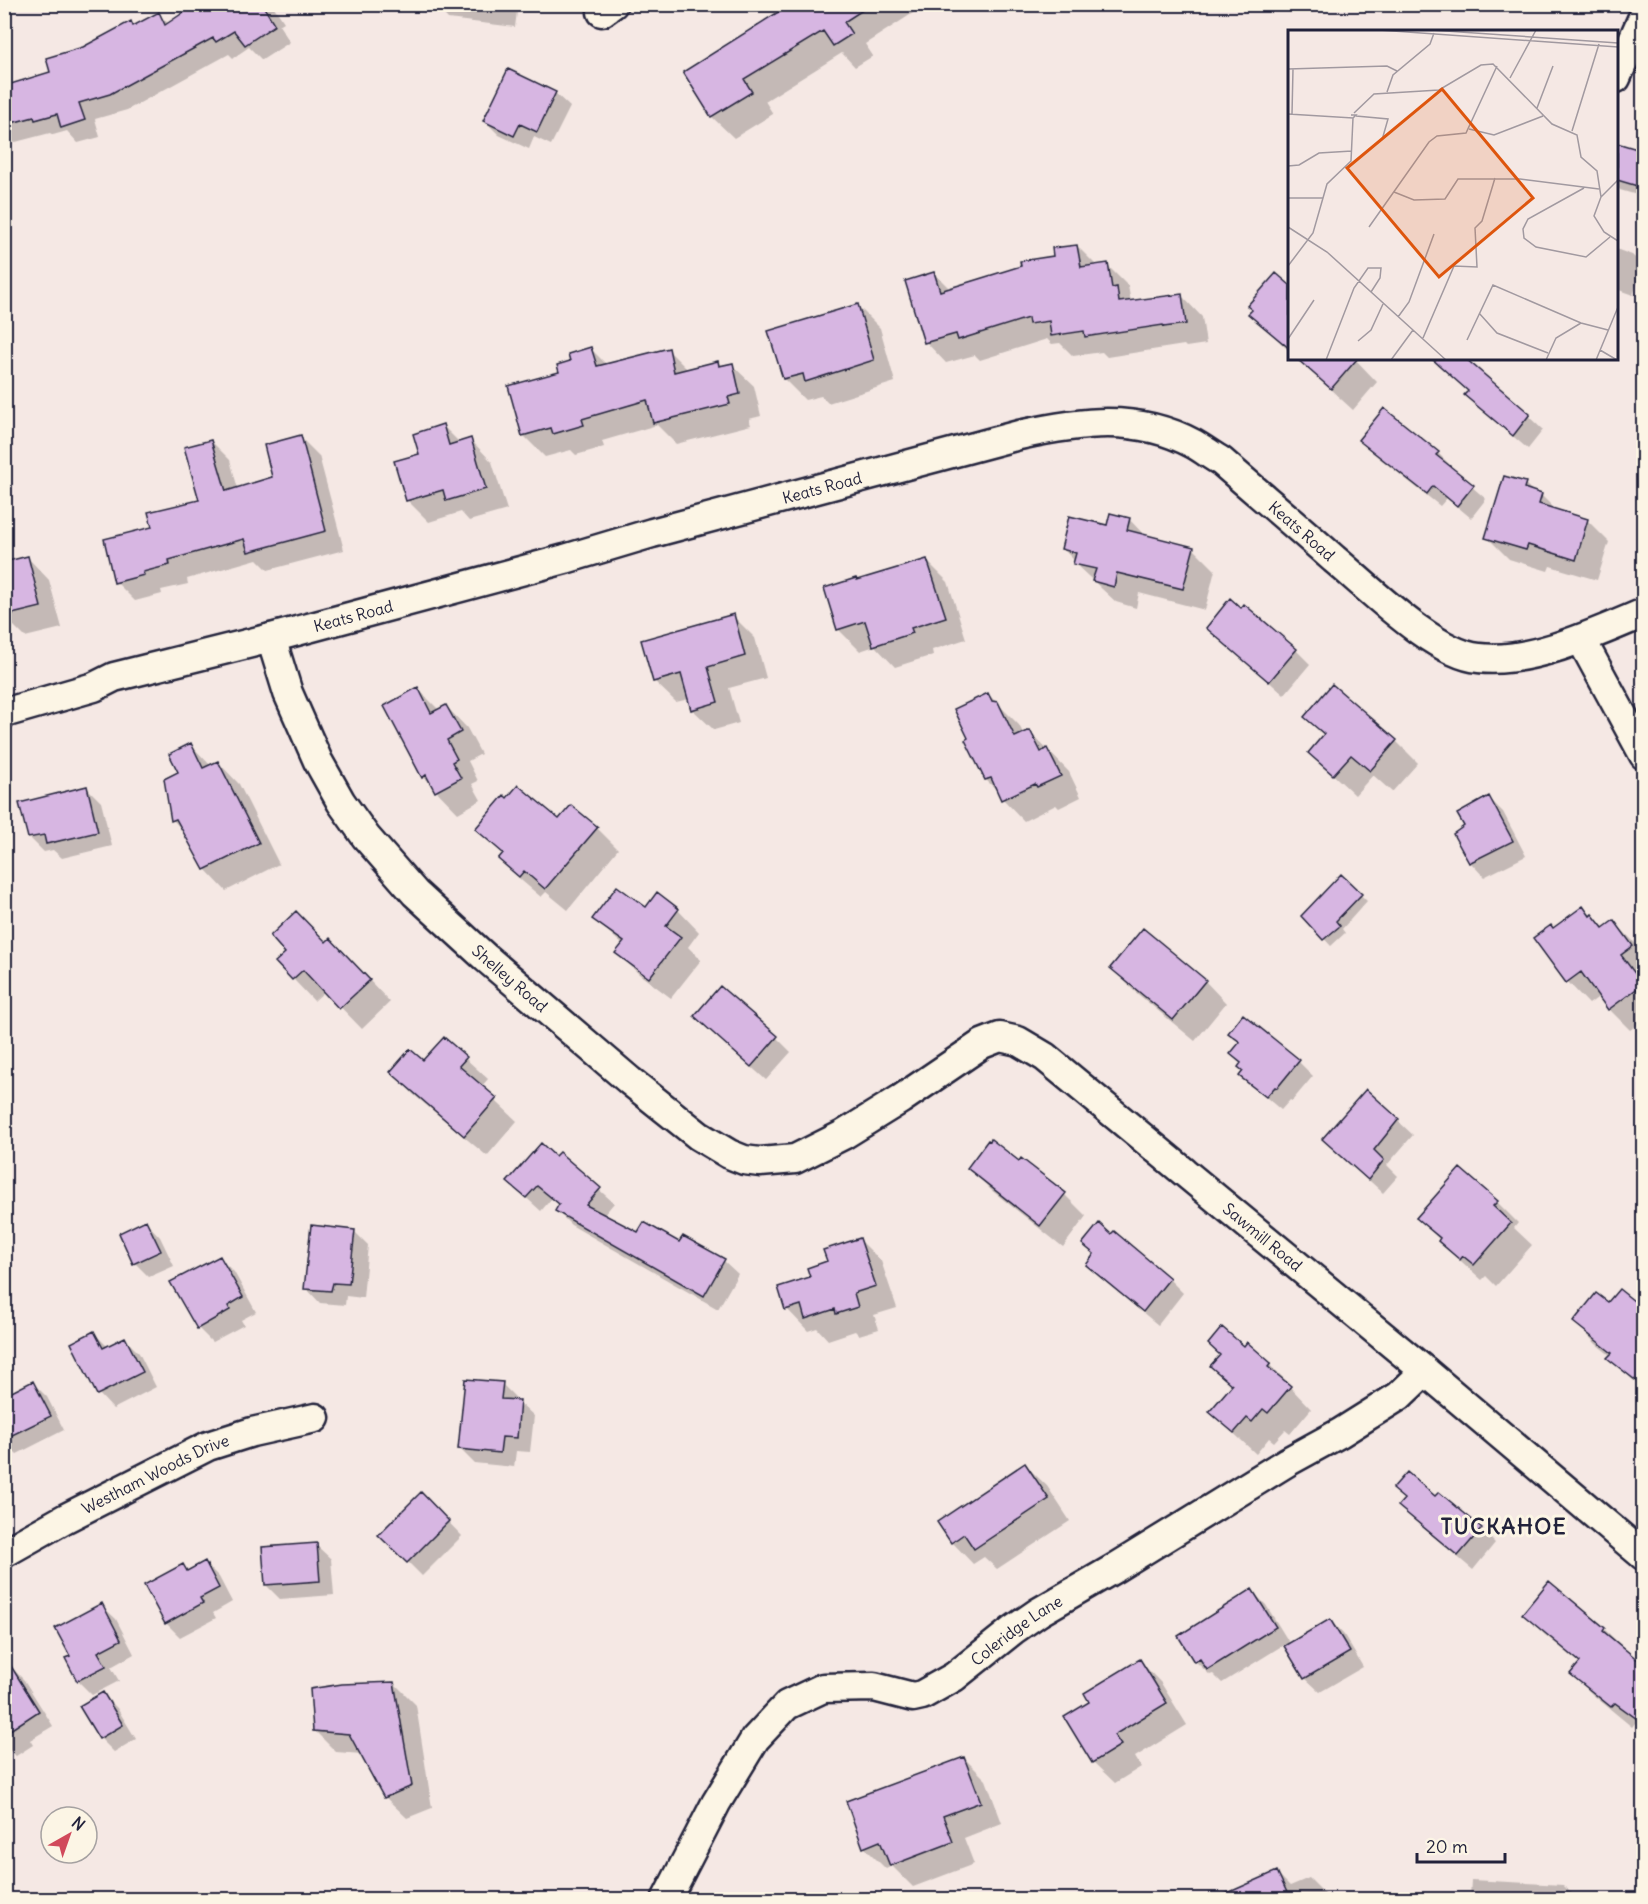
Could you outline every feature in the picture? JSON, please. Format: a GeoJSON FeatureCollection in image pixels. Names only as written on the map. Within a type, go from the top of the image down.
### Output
{"type":"FeatureCollection","features":[{"type":"Feature","properties":{"kind":"street"},"geometry":{"type":"LineString","coordinates":[[1618,76],[1644,15]]}},
{"type":"Feature","properties":{"kind":"street","name":"Keats Road"},"geometry":{"type":"LineString","coordinates":[[4,713],[93,687],[114,677],[271,638],[1018,435],[1064,425],[1111,422],[1162,430],[1193,444],[1221,461],[1406,620],[1446,648],[1477,658],[1511,659],[1581,639],[1644,614]]}},
{"type":"Feature","properties":{"kind":"street","name":"Shelley Road"},"geometry":{"type":"LineString","coordinates":[[271,638],[288,693],[318,761],[341,802],[366,837],[415,893],[486,958],[630,1081],[699,1136],[744,1160],[760,1162],[795,1159],[862,1124]]}},
{"type":"Feature","properties":{"kind":"street"},"geometry":{"type":"LineString","coordinates":[[1581,639],[1644,755]]}},
{"type":"Feature","properties":{"kind":"street","name":"Sawmill Road"},"geometry":{"type":"LineString","coordinates":[[862,1124],[982,1044],[1000,1037],[1018,1041],[1045,1057],[1425,1371],[1644,1556]]}},
{"type":"Feature","properties":{"kind":"street","name":"Coleridge Lane"},"geometry":{"type":"LineString","coordinates":[[666,1899],[716,1803],[755,1739],[787,1705],[823,1688],[874,1687],[913,1697],[922,1695],[954,1677],[1039,1612],[1399,1396],[1425,1371]]}},
{"type":"Feature","properties":{"kind":"street","name":"Westham Woods Drive"},"geometry":{"type":"LineString","coordinates":[[4,1552],[208,1446],[252,1432],[315,1418]]}},
{"type":"Feature","properties":{"kind":"building"},"geometry":{"type":"Polygon","coordinates":[[[196,4],[262,4],[275,25],[245,45],[234,31],[216,42],[213,38],[110,94],[79,103],[85,120],[61,128],[57,114],[4,125],[4,86],[50,72],[46,58],[83,47],[131,21],[133,26],[159,12],[165,25],[196,4]]]}},
{"type":"Feature","properties":{"kind":"building"},"geometry":{"type":"Polygon","coordinates":[[[791,4],[872,4],[844,22],[852,34],[833,46],[823,31],[744,79],[752,92],[711,117],[683,72],[791,4]]]}},
{"type":"Feature","properties":{"kind":"building"},"geometry":{"type":"Polygon","coordinates":[[[508,69],[556,92],[537,132],[520,124],[514,136],[483,121],[508,69]]]}},
{"type":"Feature","properties":{"kind":"building"},"geometry":{"type":"Polygon","coordinates":[[[1618,143],[1644,151],[1644,188],[1618,180],[1618,143]]]}},
{"type":"Feature","properties":{"kind":"building"},"geometry":{"type":"Polygon","coordinates":[[[1077,245],[1081,267],[1108,263],[1112,288],[1117,287],[1119,302],[1182,294],[1186,324],[1164,327],[1163,325],[1085,337],[1084,331],[1051,336],[1049,321],[1029,324],[1028,318],[958,340],[956,334],[924,343],[905,281],[934,272],[940,291],[1021,266],[1020,261],[1053,256],[1052,248],[1077,245]]]}},
{"type":"Feature","properties":{"kind":"building"},"geometry":{"type":"Polygon","coordinates":[[[1276,273],[1288,283],[1288,347],[1248,314],[1252,310],[1247,306],[1276,273]]]}},
{"type":"Feature","properties":{"kind":"building"},"geometry":{"type":"Polygon","coordinates":[[[858,304],[874,360],[805,382],[803,374],[783,379],[768,331],[858,304]]]}},
{"type":"Feature","properties":{"kind":"building"},"geometry":{"type":"Polygon","coordinates":[[[591,347],[597,366],[669,348],[674,372],[718,361],[719,366],[733,363],[740,394],[728,397],[730,404],[653,423],[647,400],[582,419],[584,425],[553,434],[551,428],[522,436],[508,386],[559,372],[557,365],[570,361],[568,354],[591,347]]]}},
{"type":"Feature","properties":{"kind":"building"},"geometry":{"type":"Polygon","coordinates":[[[1298,360],[1356,360],[1331,389],[1298,360]]]}},
{"type":"Feature","properties":{"kind":"building"},"geometry":{"type":"Polygon","coordinates":[[[1433,360],[1467,360],[1530,414],[1513,436],[1464,395],[1468,391],[1433,360]]]}},
{"type":"Feature","properties":{"kind":"building"},"geometry":{"type":"Polygon","coordinates":[[[1384,408],[1439,452],[1436,455],[1474,485],[1457,506],[1433,486],[1427,494],[1358,440],[1384,408]]]}},
{"type":"Feature","properties":{"kind":"building"},"geometry":{"type":"Polygon","coordinates":[[[443,424],[449,445],[471,438],[486,489],[446,501],[443,490],[406,501],[394,461],[419,454],[413,434],[443,424]]]}},
{"type":"Feature","properties":{"kind":"building"},"geometry":{"type":"Polygon","coordinates":[[[301,435],[326,531],[248,552],[244,539],[169,560],[170,565],[114,583],[104,539],[152,527],[148,512],[199,500],[184,447],[211,440],[226,491],[272,477],[264,445],[301,435]]]}},
{"type":"Feature","properties":{"kind":"building"},"geometry":{"type":"Polygon","coordinates":[[[1504,476],[1526,482],[1524,488],[1542,494],[1539,504],[1588,519],[1576,560],[1528,545],[1526,550],[1485,538],[1504,476]]]}},
{"type":"Feature","properties":{"kind":"building"},"geometry":{"type":"Polygon","coordinates":[[[1110,513],[1130,518],[1127,530],[1194,547],[1183,589],[1117,573],[1114,587],[1092,581],[1096,569],[1073,564],[1076,553],[1061,549],[1069,516],[1107,525],[1110,513]]]}},
{"type":"Feature","properties":{"kind":"building"},"geometry":{"type":"Polygon","coordinates":[[[28,556],[41,607],[4,616],[4,562],[28,556]]]}},
{"type":"Feature","properties":{"kind":"building"},"geometry":{"type":"Polygon","coordinates":[[[927,559],[946,617],[911,628],[913,633],[873,646],[865,621],[837,630],[824,588],[927,559]]]}},
{"type":"Feature","properties":{"kind":"building"},"geometry":{"type":"Polygon","coordinates":[[[1230,598],[1241,608],[1244,604],[1297,649],[1269,682],[1206,628],[1230,598]]]}},
{"type":"Feature","properties":{"kind":"building"},"geometry":{"type":"Polygon","coordinates":[[[734,614],[745,656],[708,667],[718,702],[691,710],[681,674],[653,682],[641,640],[734,614]]]}},
{"type":"Feature","properties":{"kind":"building"},"geometry":{"type":"Polygon","coordinates":[[[1332,684],[1397,740],[1370,771],[1351,755],[1333,775],[1308,753],[1324,734],[1304,717],[1332,684]]]}},
{"type":"Feature","properties":{"kind":"building"},"geometry":{"type":"Polygon","coordinates":[[[418,687],[431,713],[446,705],[461,732],[447,740],[457,759],[452,762],[461,778],[435,792],[426,775],[422,778],[384,706],[418,687]]]}},
{"type":"Feature","properties":{"kind":"building"},"geometry":{"type":"Polygon","coordinates":[[[988,693],[992,701],[998,702],[1015,737],[1030,730],[1041,752],[1047,748],[1061,776],[1037,787],[1035,784],[1001,800],[991,778],[985,780],[965,740],[968,738],[954,709],[988,693]]]}},
{"type":"Feature","properties":{"kind":"building"},"geometry":{"type":"Polygon","coordinates":[[[191,743],[203,768],[218,761],[259,843],[204,870],[176,819],[171,821],[164,779],[178,772],[169,754],[191,743]]]}},
{"type":"Feature","properties":{"kind":"building"},"geometry":{"type":"Polygon","coordinates":[[[518,785],[559,819],[571,805],[598,827],[545,889],[524,871],[519,877],[498,859],[503,853],[475,829],[504,795],[507,798],[518,785]]]}},
{"type":"Feature","properties":{"kind":"building"},"geometry":{"type":"Polygon","coordinates":[[[87,786],[98,832],[46,844],[44,835],[28,838],[19,803],[87,786]]]}},
{"type":"Feature","properties":{"kind":"building"},"geometry":{"type":"Polygon","coordinates":[[[1489,796],[1513,841],[1469,863],[1453,834],[1464,826],[1457,814],[1489,796]]]}},
{"type":"Feature","properties":{"kind":"building"},"geometry":{"type":"Polygon","coordinates":[[[1341,874],[1362,894],[1336,921],[1340,926],[1323,940],[1301,916],[1341,874]]]}},
{"type":"Feature","properties":{"kind":"building"},"geometry":{"type":"Polygon","coordinates":[[[617,886],[646,907],[657,892],[679,909],[666,926],[681,937],[649,978],[615,953],[624,942],[592,919],[617,886]]]}},
{"type":"Feature","properties":{"kind":"building"},"geometry":{"type":"Polygon","coordinates":[[[1583,906],[1603,928],[1614,920],[1633,946],[1621,955],[1643,984],[1608,1010],[1581,972],[1566,983],[1533,938],[1551,925],[1553,928],[1583,906]]]}},
{"type":"Feature","properties":{"kind":"building"},"geometry":{"type":"Polygon","coordinates":[[[296,911],[326,942],[330,938],[370,980],[339,1009],[303,970],[292,980],[275,962],[285,953],[270,936],[296,911]]]}},
{"type":"Feature","properties":{"kind":"building"},"geometry":{"type":"Polygon","coordinates":[[[1143,928],[1206,980],[1173,1020],[1110,968],[1143,928]]]}},
{"type":"Feature","properties":{"kind":"building"},"geometry":{"type":"Polygon","coordinates":[[[720,986],[778,1036],[751,1067],[694,1016],[720,986]]]}},
{"type":"Feature","properties":{"kind":"building"},"geometry":{"type":"Polygon","coordinates":[[[1243,1014],[1300,1060],[1277,1088],[1275,1087],[1266,1097],[1239,1076],[1243,1071],[1238,1067],[1241,1063],[1230,1054],[1240,1042],[1228,1033],[1243,1014]]]}},
{"type":"Feature","properties":{"kind":"building"},"geometry":{"type":"Polygon","coordinates":[[[444,1037],[467,1057],[459,1066],[497,1098],[464,1136],[390,1072],[410,1049],[423,1060],[444,1037]]]}},
{"type":"Feature","properties":{"kind":"building"},"geometry":{"type":"Polygon","coordinates":[[[1366,1089],[1399,1119],[1374,1150],[1384,1160],[1368,1180],[1322,1139],[1366,1089]]]}},
{"type":"Feature","properties":{"kind":"building"},"geometry":{"type":"Polygon","coordinates":[[[991,1139],[1019,1161],[1021,1158],[1066,1193],[1040,1226],[967,1168],[991,1139]]]}},
{"type":"Feature","properties":{"kind":"building"},"geometry":{"type":"Polygon","coordinates":[[[541,1143],[555,1156],[559,1152],[601,1188],[586,1205],[638,1232],[644,1222],[679,1242],[683,1236],[725,1259],[704,1296],[555,1211],[559,1204],[537,1186],[526,1198],[507,1182],[541,1143]]]}},
{"type":"Feature","properties":{"kind":"building"},"geometry":{"type":"Polygon","coordinates":[[[1460,1168],[1498,1201],[1493,1206],[1511,1223],[1474,1265],[1463,1256],[1460,1260],[1438,1241],[1440,1238],[1416,1218],[1460,1168]]]}},
{"type":"Feature","properties":{"kind":"building"},"geometry":{"type":"Polygon","coordinates":[[[146,1220],[161,1251],[133,1264],[119,1233],[146,1220]]]}},
{"type":"Feature","properties":{"kind":"building"},"geometry":{"type":"Polygon","coordinates":[[[1099,1223],[1111,1234],[1114,1231],[1170,1278],[1143,1312],[1086,1265],[1094,1254],[1082,1244],[1099,1223]]]}},
{"type":"Feature","properties":{"kind":"building"},"geometry":{"type":"Polygon","coordinates":[[[311,1225],[355,1230],[349,1284],[333,1283],[331,1291],[304,1289],[311,1225]]]}},
{"type":"Feature","properties":{"kind":"building"},"geometry":{"type":"Polygon","coordinates":[[[860,1238],[876,1286],[854,1293],[858,1307],[836,1314],[835,1309],[805,1319],[801,1305],[785,1310],[778,1287],[810,1277],[807,1268],[827,1261],[823,1250],[860,1238]]]}},
{"type":"Feature","properties":{"kind":"building"},"geometry":{"type":"Polygon","coordinates":[[[220,1256],[243,1297],[228,1306],[230,1310],[197,1329],[170,1282],[220,1256]]]}},
{"type":"Feature","properties":{"kind":"building"},"geometry":{"type":"Polygon","coordinates":[[[1619,1289],[1644,1309],[1644,1387],[1607,1358],[1612,1353],[1573,1322],[1596,1293],[1608,1302],[1619,1289]]]}},
{"type":"Feature","properties":{"kind":"building"},"geometry":{"type":"Polygon","coordinates":[[[1222,1327],[1244,1346],[1247,1342],[1271,1363],[1268,1367],[1291,1386],[1268,1413],[1263,1409],[1252,1422],[1247,1418],[1234,1433],[1209,1412],[1232,1385],[1210,1366],[1220,1355],[1208,1344],[1222,1327]]]}},
{"type":"Feature","properties":{"kind":"building"},"geometry":{"type":"Polygon","coordinates":[[[94,1331],[103,1348],[125,1337],[143,1372],[97,1395],[71,1343],[94,1331]]]}},
{"type":"Feature","properties":{"kind":"building"},"geometry":{"type":"Polygon","coordinates":[[[465,1379],[503,1382],[501,1399],[520,1400],[517,1438],[502,1437],[500,1453],[458,1449],[465,1379]]]}},
{"type":"Feature","properties":{"kind":"building"},"geometry":{"type":"Polygon","coordinates":[[[33,1381],[51,1416],[4,1439],[4,1396],[33,1381]]]}},
{"type":"Feature","properties":{"kind":"building"},"geometry":{"type":"Polygon","coordinates":[[[1025,1463],[1049,1499],[974,1549],[964,1534],[951,1543],[937,1522],[1025,1463]]]}},
{"type":"Feature","properties":{"kind":"building"},"geometry":{"type":"Polygon","coordinates":[[[1407,1472],[1435,1496],[1439,1492],[1482,1528],[1458,1556],[1398,1506],[1404,1499],[1392,1489],[1407,1472]]]}},
{"type":"Feature","properties":{"kind":"building"},"geometry":{"type":"Polygon","coordinates":[[[421,1492],[449,1521],[407,1563],[378,1535],[421,1492]]]}},
{"type":"Feature","properties":{"kind":"building"},"geometry":{"type":"Polygon","coordinates":[[[317,1543],[320,1581],[265,1585],[262,1547],[317,1543]]]}},
{"type":"Feature","properties":{"kind":"building"},"geometry":{"type":"Polygon","coordinates":[[[205,1561],[219,1588],[200,1598],[203,1603],[165,1624],[144,1585],[183,1564],[187,1571],[205,1561]]]}},
{"type":"Feature","properties":{"kind":"building"},"geometry":{"type":"Polygon","coordinates":[[[1549,1581],[1605,1628],[1603,1631],[1644,1665],[1644,1724],[1615,1703],[1611,1707],[1570,1674],[1580,1662],[1522,1614],[1549,1581]]]}},
{"type":"Feature","properties":{"kind":"building"},"geometry":{"type":"Polygon","coordinates":[[[1252,1589],[1276,1627],[1207,1670],[1200,1659],[1194,1662],[1178,1636],[1252,1589]]]}},
{"type":"Feature","properties":{"kind":"building"},"geometry":{"type":"Polygon","coordinates":[[[102,1603],[121,1640],[98,1652],[106,1666],[77,1681],[65,1658],[70,1656],[55,1628],[102,1603]]]}},
{"type":"Feature","properties":{"kind":"building"},"geometry":{"type":"Polygon","coordinates":[[[1330,1619],[1350,1652],[1304,1679],[1284,1646],[1330,1619]]]}},
{"type":"Feature","properties":{"kind":"building"},"geometry":{"type":"Polygon","coordinates":[[[4,1655],[39,1711],[4,1734],[4,1655]]]}},
{"type":"Feature","properties":{"kind":"building"},"geometry":{"type":"Polygon","coordinates":[[[1140,1659],[1167,1703],[1114,1735],[1121,1745],[1092,1763],[1064,1717],[1089,1702],[1084,1693],[1140,1659]]]}},
{"type":"Feature","properties":{"kind":"building"},"geometry":{"type":"Polygon","coordinates":[[[394,1682],[412,1786],[384,1798],[349,1734],[313,1731],[310,1689],[342,1684],[394,1682]]]}},
{"type":"Feature","properties":{"kind":"building"},"geometry":{"type":"Polygon","coordinates":[[[103,1692],[123,1725],[99,1739],[79,1706],[103,1692]]]}},
{"type":"Feature","properties":{"kind":"building"},"geometry":{"type":"Polygon","coordinates":[[[964,1757],[981,1802],[943,1816],[953,1842],[890,1866],[880,1841],[863,1848],[846,1801],[964,1757]]]}},
{"type":"Feature","properties":{"kind":"building"},"geometry":{"type":"Polygon","coordinates":[[[1277,1871],[1290,1899],[1214,1899],[1277,1871]]]}},
{"type":"Feature","properties":{"kind":"district","name":"TUCKAHOE"},"geometry":{"type":"Point","coordinates":[1504,1526]}}]}
